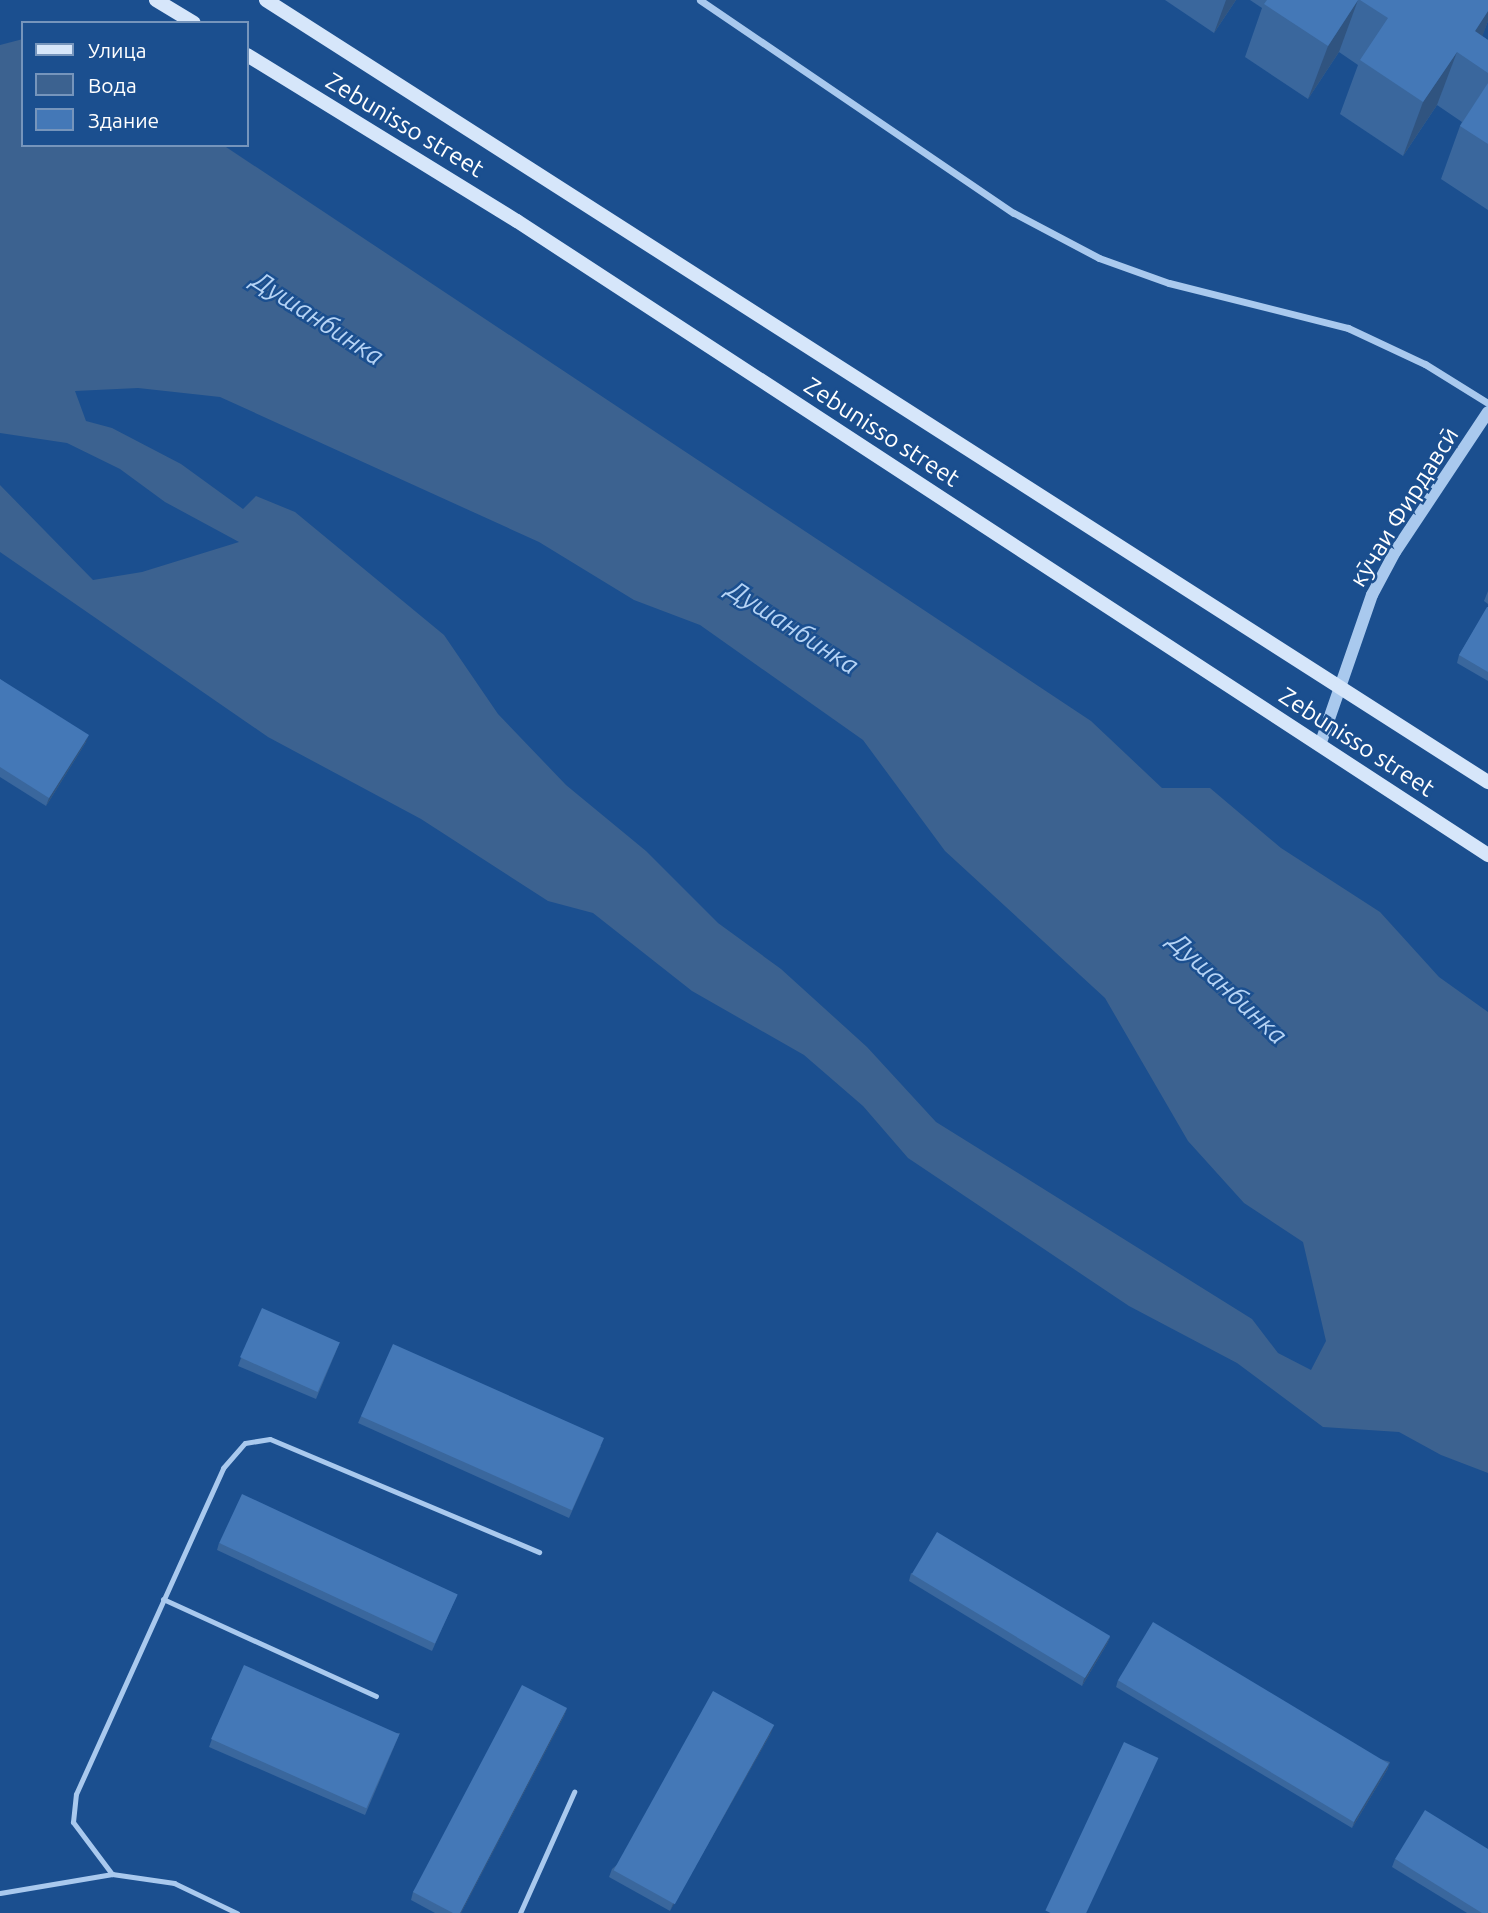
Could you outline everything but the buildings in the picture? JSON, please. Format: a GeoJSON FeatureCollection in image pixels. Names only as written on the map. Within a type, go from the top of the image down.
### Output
{"type":"FeatureCollection","features":[{"type":"Feature","properties":{"kind":"main road"},"geometry":{"type":"LineString","coordinates":[[156,0],[191,21]]}},
{"type":"Feature","properties":{"kind":"main road"},"geometry":{"type":"LineString","coordinates":[[266,0],[1342,686],[1488,782]]}},
{"type":"Feature","properties":{"kind":"main road","name":"Zebunisso street"},"geometry":{"type":"LineString","coordinates":[[248,56],[517,221],[1488,855]]}},
{"type":"Feature","properties":{"kind":"street"},"geometry":{"type":"LineString","coordinates":[[700,0],[1014,213],[1099,258],[1169,283],[1348,328],[1425,365],[1488,403]]}},
{"type":"Feature","properties":{"kind":"street","name":"кӯчаи Фирдавсӣ"},"geometry":{"type":"LineString","coordinates":[[1320,745],[1342,686],[1358,630],[1395,552],[1488,412]]}},
{"type":"Feature","properties":{"kind":"lane"},"geometry":{"type":"LineString","coordinates":[[112,1874],[73,1822],[76,1794],[222,1468],[245,1443],[270,1439],[539,1552]]}},
{"type":"Feature","properties":{"kind":"lane"},"geometry":{"type":"LineString","coordinates":[[163,1600],[376,1696]]}},
{"type":"Feature","properties":{"kind":"lane"},"geometry":{"type":"LineString","coordinates":[[520,1913],[574,1792]]}},
{"type":"Feature","properties":{"kind":"lane"},"geometry":{"type":"LineString","coordinates":[[0,1893],[112,1874],[174,1883],[237,1913]]}},
{"type":"Feature","properties":{"kind":"water","name":"Душанбинка"},"geometry":{"type":"Polygon","coordinates":[[[21,40],[21,147],[226,147],[1091,721],[1162,788],[1210,788],[1281,848],[1380,912],[1439,977],[1488,1012],[1488,1473],[1441,1455],[1399,1432],[1323,1427],[1237,1363],[1129,1306],[908,1158],[863,1106],[804,1055],[692,991],[593,913],[548,901],[421,819],[268,737],[0,552],[0,485],[93,580],[142,572],[239,542],[165,502],[120,469],[67,443],[0,433],[0,45],[21,40]],[[138,388],[75,391],[86,421],[112,428],[181,464],[243,509],[256,496],[295,512],[444,635],[498,714],[566,785],[646,851],[718,923],[781,969],[867,1047],[936,1122],[1252,1319],[1278,1353],[1311,1370],[1326,1341],[1303,1242],[1244,1203],[1188,1141],[1105,998],[945,851],[863,740],[700,625],[634,600],[539,542],[220,397],[138,388]]]}}]}
